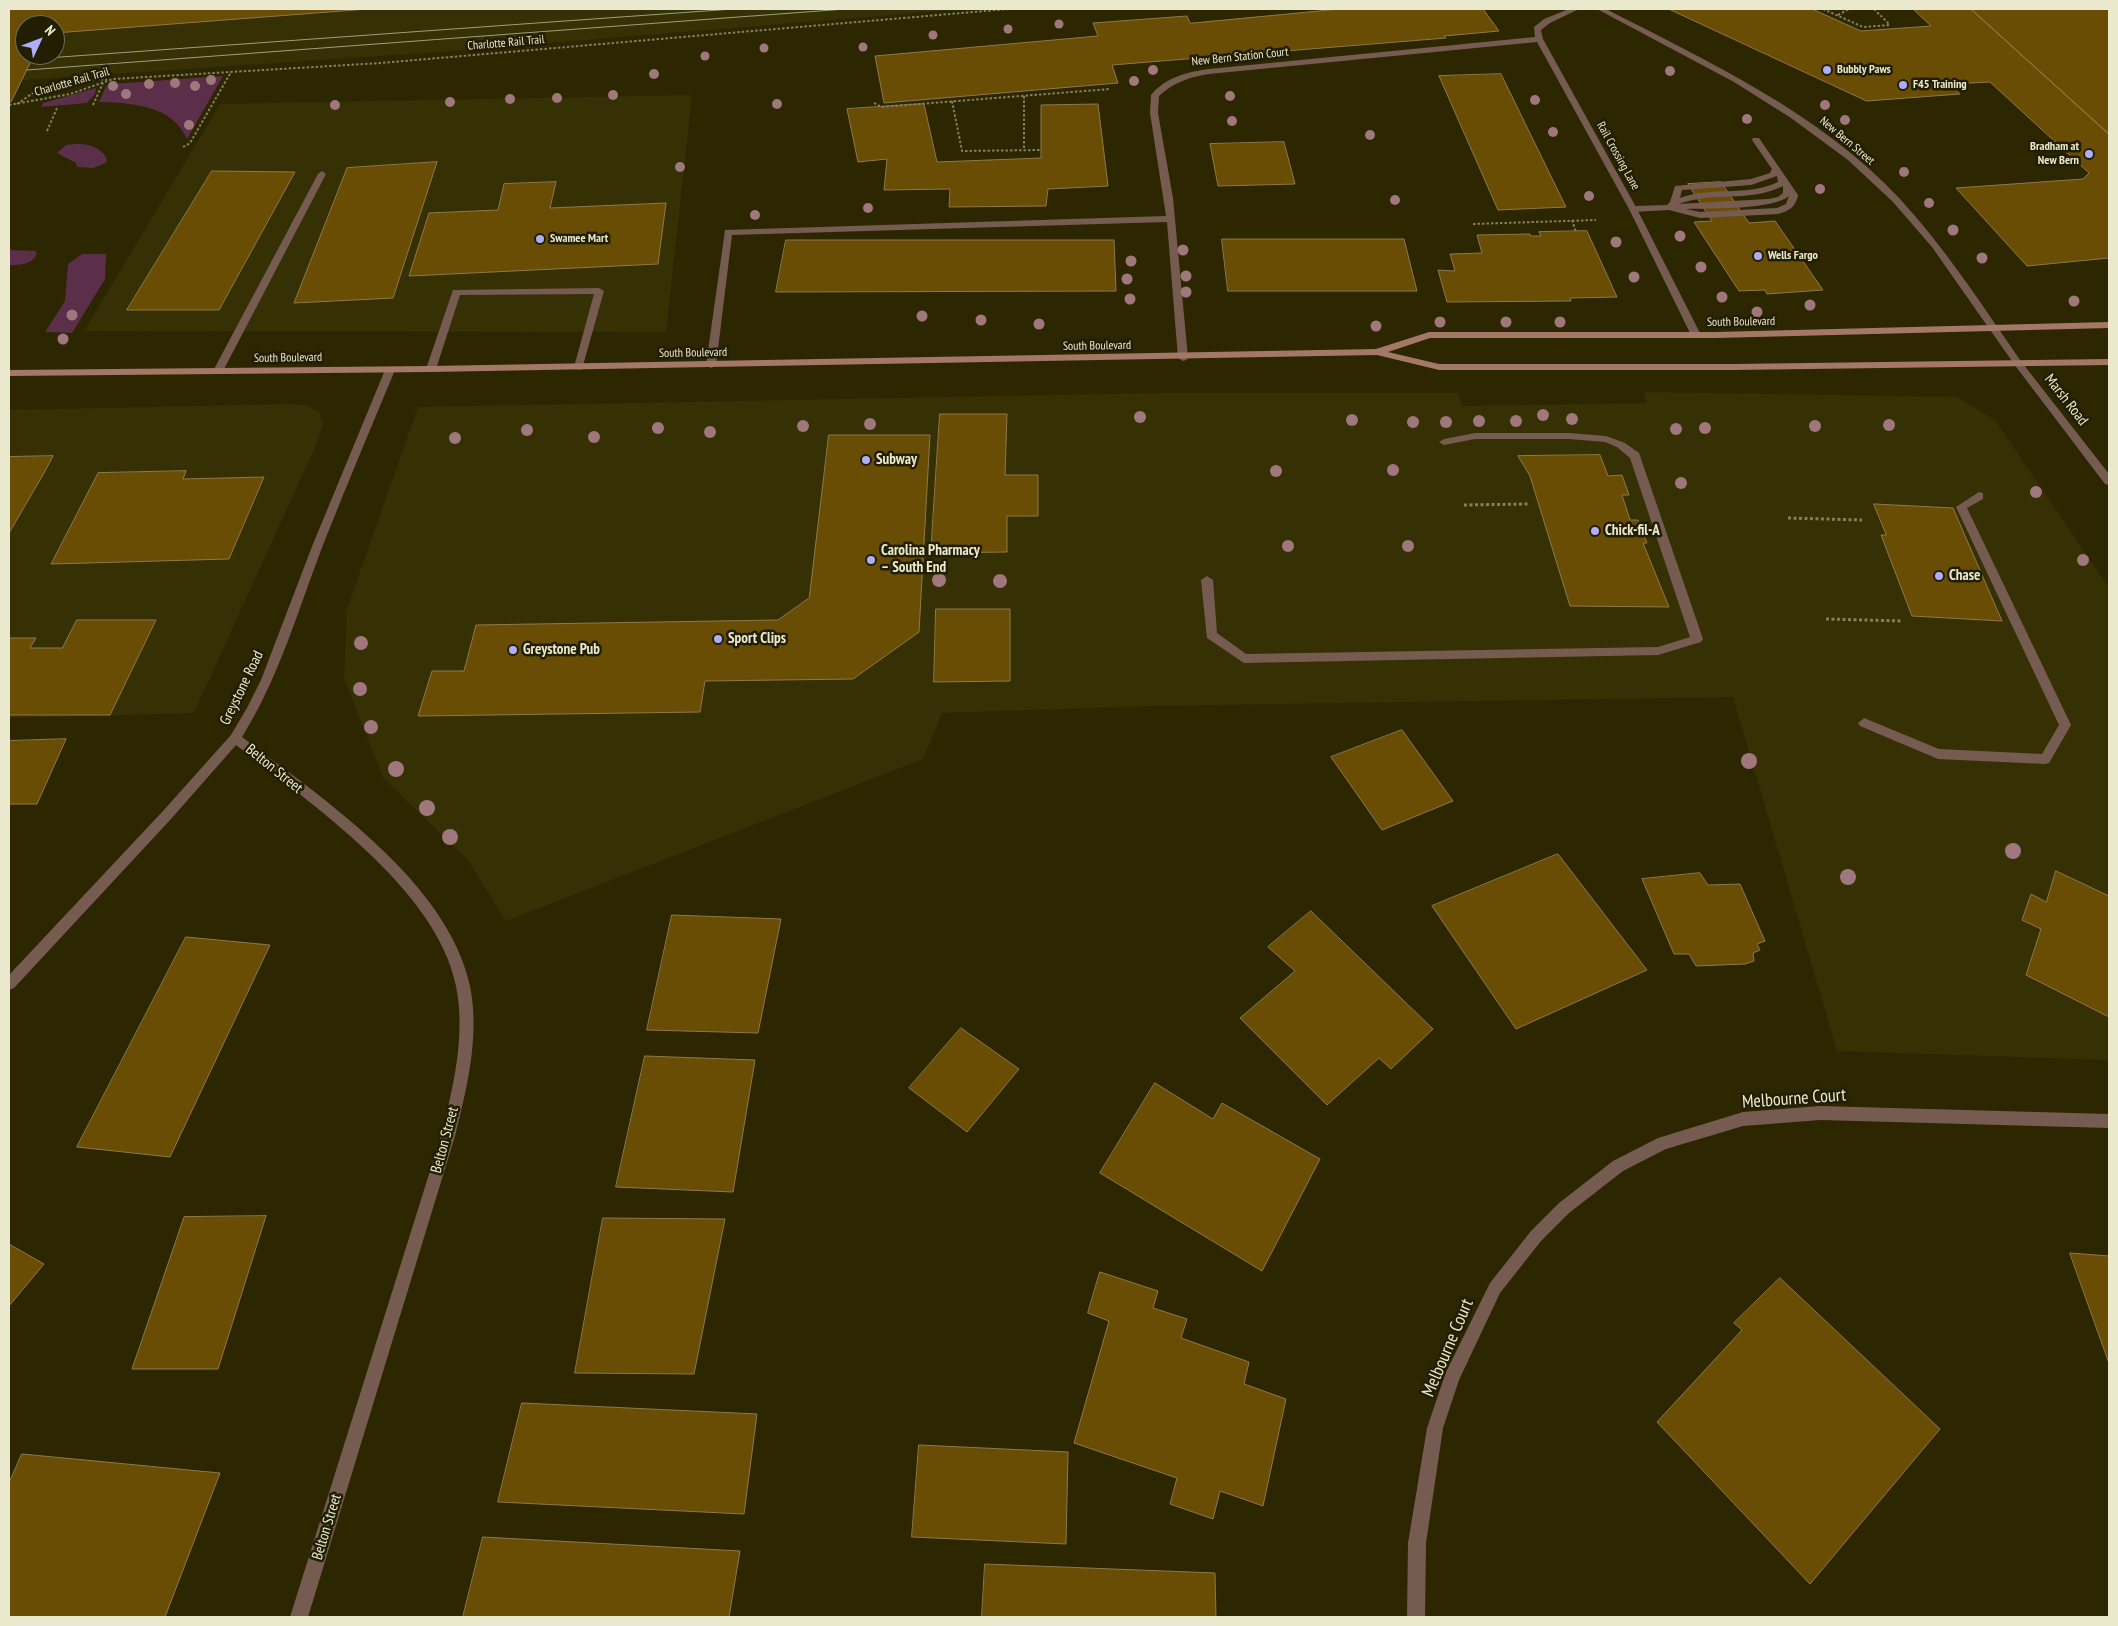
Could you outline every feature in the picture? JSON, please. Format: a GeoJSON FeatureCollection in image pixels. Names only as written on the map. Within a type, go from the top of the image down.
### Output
{"type":"FeatureCollection","features":[{"type":"Feature","properties":{"kind":"main road","name":"South Boulevard"},"geometry":{"type":"LineString","coordinates":[[1376,352],[1429,335],[1696,335],[2109,325]]}},
{"type":"Feature","properties":{"kind":"main road","name":"South Boulevard"},"geometry":{"type":"LineString","coordinates":[[9,373],[390,370],[1183,358],[1376,352],[1439,367],[1723,367],[2109,362]]}},
{"type":"Feature","properties":{"kind":"street"},"geometry":{"type":"LineString","coordinates":[[1538,39],[1537,29],[1547,21],[1576,9]]}},
{"type":"Feature","properties":{"kind":"street","name":"New Bern Street"},"geometry":{"type":"LineString","coordinates":[[1601,9],[1737,80],[1794,116],[1851,158],[1896,200],[1935,245],[2017,362]]}},
{"type":"Feature","properties":{"kind":"street","name":"Rail Crossing Lane"},"geometry":{"type":"LineString","coordinates":[[1538,39],[1633,209],[1696,335]]}},
{"type":"Feature","properties":{"kind":"street","name":"New Bern Station Court"},"geometry":{"type":"LineString","coordinates":[[1183,358],[1169,198],[1154,114],[1154,95],[1166,83],[1188,75],[1231,69],[1538,39]]}},
{"type":"Feature","properties":{"kind":"street"},"geometry":{"type":"LineString","coordinates":[[1672,205],[1700,215],[1778,211],[1789,208],[1794,203],[1794,195],[1756,140]]}},
{"type":"Feature","properties":{"kind":"street"},"geometry":{"type":"LineString","coordinates":[[1672,205],[1678,188],[1747,183],[1765,179],[1774,174],[1776,168]]}},
{"type":"Feature","properties":{"kind":"street"},"geometry":{"type":"LineString","coordinates":[[218,371],[322,174]]}},
{"type":"Feature","properties":{"kind":"street"},"geometry":{"type":"LineString","coordinates":[[1633,209],[1672,205],[1691,196],[1767,190],[1786,182]]}},
{"type":"Feature","properties":{"kind":"street"},"geometry":{"type":"LineString","coordinates":[[711,365],[728,232],[1171,219]]}},
{"type":"Feature","properties":{"kind":"street"},"geometry":{"type":"LineString","coordinates":[[431,369],[456,292],[599,292],[579,367]]}},
{"type":"Feature","properties":{"kind":"street","name":"Marsh Road"},"geometry":{"type":"LineString","coordinates":[[2017,362],[2109,482]]}},
{"type":"Feature","properties":{"kind":"street","name":"Greystone Road"},"geometry":{"type":"LineString","coordinates":[[9,984],[235,738],[252,711],[267,680],[318,544],[390,370]]}},
{"type":"Feature","properties":{"kind":"street"},"geometry":{"type":"LineString","coordinates":[[1207,580],[1211,636],[1244,659],[1658,651],[1696,639],[1636,456],[1621,445],[1606,439],[1569,436],[1475,436],[1444,442]]}},
{"type":"Feature","properties":{"kind":"street"},"geometry":{"type":"LineString","coordinates":[[1864,723],[1938,754],[2045,759],[2065,725],[1960,507],[1979,496]]}},
{"type":"Feature","properties":{"kind":"street","name":"Belton Street"},"geometry":{"type":"LineString","coordinates":[[235,738],[392,866],[436,921],[455,954],[463,986],[465,1058],[448,1136],[299,1617]]}},
{"type":"Feature","properties":{"kind":"street","name":"Melbourne Court"},"geometry":{"type":"LineString","coordinates":[[1416,1617],[1417,1543],[1435,1428],[1452,1378],[1495,1288],[1536,1236],[1564,1208],[1618,1166],[1662,1143],[1743,1119],[1820,1113],[2109,1121]]}},
{"type":"Feature","properties":{"kind":"path","name":"Charlotte Rail Trail"},"geometry":{"type":"LineString","coordinates":[[9,105],[70,94],[113,79],[391,62],[1008,9]]}},
{"type":"Feature","properties":{"kind":"path"},"geometry":{"type":"LineString","coordinates":[[1823,9],[1863,27],[1890,25],[1874,9]]}},
{"type":"Feature","properties":{"kind":"path"},"geometry":{"type":"LineString","coordinates":[[1838,15],[1849,9]]}},
{"type":"Feature","properties":{"kind":"path"},"geometry":{"type":"LineString","coordinates":[[183,147],[190,143],[231,71]]}},
{"type":"Feature","properties":{"kind":"path"},"geometry":{"type":"LineString","coordinates":[[16,105],[33,93],[55,91],[69,82],[113,79]]}},
{"type":"Feature","properties":{"kind":"path"},"geometry":{"type":"LineString","coordinates":[[93,105],[103,83]]}},
{"type":"Feature","properties":{"kind":"path"},"geometry":{"type":"LineString","coordinates":[[874,102],[881,107],[1110,89]]}},
{"type":"Feature","properties":{"kind":"path"},"geometry":{"type":"LineString","coordinates":[[1024,96],[1024,149]]}},
{"type":"Feature","properties":{"kind":"path"},"geometry":{"type":"LineString","coordinates":[[952,101],[962,151],[1041,150]]}},
{"type":"Feature","properties":{"kind":"path"},"geometry":{"type":"LineString","coordinates":[[47,131],[57,108]]}},
{"type":"Feature","properties":{"kind":"path"},"geometry":{"type":"LineString","coordinates":[[1572,220],[1576,232]]}},
{"type":"Feature","properties":{"kind":"path"},"geometry":{"type":"LineString","coordinates":[[1473,224],[1596,220]]}},
{"type":"Feature","properties":{"kind":"path"},"geometry":{"type":"LineString","coordinates":[[1464,505],[1528,504]]}},
{"type":"Feature","properties":{"kind":"path"},"geometry":{"type":"LineString","coordinates":[[1788,518],[1862,520]]}},
{"type":"Feature","properties":{"kind":"path"},"geometry":{"type":"LineString","coordinates":[[1826,619],[1903,621]]}},
{"type":"Feature","properties":{"kind":"shaded area"},"geometry":{"type":"Polygon","coordinates":[[[9,9],[964,9],[439,52],[9,81],[9,9]]]}},
{"type":"Feature","properties":{"kind":"shaded area"},"geometry":{"type":"Polygon","coordinates":[[[223,76],[187,139],[172,119],[150,108],[125,103],[99,102],[106,86],[112,84],[223,76]]]}},
{"type":"Feature","properties":{"kind":"shaded area"},"geometry":{"type":"Polygon","coordinates":[[[96,88],[95,94],[87,103],[41,107],[43,103],[96,88]]]}},
{"type":"Feature","properties":{"kind":"shaded area"},"geometry":{"type":"Polygon","coordinates":[[[692,95],[666,332],[84,331],[220,104],[692,95]]]}},
{"type":"Feature","properties":{"kind":"shaded area"},"geometry":{"type":"Polygon","coordinates":[[[66,145],[89,145],[101,151],[107,159],[106,163],[93,168],[77,167],[76,163],[57,153],[66,145]]]}},
{"type":"Feature","properties":{"kind":"shaded area"},"geometry":{"type":"Polygon","coordinates":[[[9,250],[35,251],[37,253],[29,262],[9,265],[9,250]]]}},
{"type":"Feature","properties":{"kind":"shaded area"},"geometry":{"type":"Polygon","coordinates":[[[82,254],[106,254],[105,279],[72,333],[45,332],[65,301],[68,264],[82,254]]]}},
{"type":"Feature","properties":{"kind":"shaded area"},"geometry":{"type":"Polygon","coordinates":[[[1644,392],[1957,397],[1995,420],[2109,588],[2109,1060],[1837,1051],[1733,697],[1148,706],[942,713],[923,759],[506,921],[467,859],[383,778],[344,678],[347,609],[418,407],[1164,393],[1458,393],[1462,406],[1647,403],[1644,392]]]}},
{"type":"Feature","properties":{"kind":"shaded area"},"geometry":{"type":"Polygon","coordinates":[[[305,405],[319,412],[323,422],[317,443],[194,713],[9,718],[9,410],[305,405]]]}},
{"type":"Feature","properties":{"kind":"building"},"geometry":{"type":"Polygon","coordinates":[[[9,9],[368,9],[65,32],[65,15],[15,15],[15,65],[29,65],[11,102],[9,102],[9,9]]]}},
{"type":"Feature","properties":{"kind":"building"},"geometry":{"type":"Polygon","coordinates":[[[1340,9],[1483,9],[1499,31],[1444,36],[1446,38],[1112,65],[1118,83],[884,103],[875,56],[1098,36],[1093,23],[1187,16],[1190,23],[1340,9]]]}},
{"type":"Feature","properties":{"kind":"building","name":"Bradham at New Bern"},"geometry":{"type":"Polygon","coordinates":[[[1669,9],[1812,9],[1861,31],[1931,26],[1913,9],[1971,9],[2109,134],[2109,258],[2027,266],[1956,188],[2083,179],[2089,173],[1990,82],[1949,84],[1960,94],[1867,101],[1669,9]]]}},
{"type":"Feature","properties":{"kind":"building"},"geometry":{"type":"Polygon","coordinates":[[[1971,9],[2109,9],[2109,134],[1971,9]]]}},
{"type":"Feature","properties":{"kind":"building"},"geometry":{"type":"Polygon","coordinates":[[[1501,74],[1566,207],[1498,210],[1439,76],[1501,74]]]}},
{"type":"Feature","properties":{"kind":"building"},"geometry":{"type":"Polygon","coordinates":[[[924,104],[937,162],[1041,158],[1041,105],[1098,104],[1108,186],[1048,189],[1046,206],[949,207],[950,189],[884,190],[887,159],[858,162],[847,109],[924,104]]]}},
{"type":"Feature","properties":{"kind":"building"},"geometry":{"type":"Polygon","coordinates":[[[1284,142],[1295,184],[1218,186],[1210,144],[1284,142]]]}},
{"type":"Feature","properties":{"kind":"building"},"geometry":{"type":"Polygon","coordinates":[[[437,162],[393,298],[294,303],[347,168],[437,162]]]}},
{"type":"Feature","properties":{"kind":"building"},"geometry":{"type":"Polygon","coordinates":[[[212,171],[295,172],[219,310],[127,310],[212,171]]]}},
{"type":"Feature","properties":{"kind":"building"},"geometry":{"type":"Polygon","coordinates":[[[556,182],[550,208],[666,203],[658,264],[409,276],[429,213],[498,210],[504,184],[556,182]]]}},
{"type":"Feature","properties":{"kind":"building","name":"Wells Fargo"},"geometry":{"type":"Polygon","coordinates":[[[1721,182],[1749,223],[1775,221],[1823,290],[1767,294],[1765,290],[1739,291],[1694,222],[1712,221],[1688,184],[1721,182]]]}},
{"type":"Feature","properties":{"kind":"building"},"geometry":{"type":"Polygon","coordinates":[[[1587,231],[1617,297],[1570,298],[1571,301],[1447,302],[1438,270],[1455,271],[1450,254],[1482,253],[1477,235],[1530,234],[1530,236],[1541,236],[1539,232],[1587,231]]]}},
{"type":"Feature","properties":{"kind":"building"},"geometry":{"type":"Polygon","coordinates":[[[1222,239],[1404,239],[1417,291],[1228,291],[1222,239]]]}},
{"type":"Feature","properties":{"kind":"building"},"geometry":{"type":"Polygon","coordinates":[[[786,240],[1114,240],[1116,291],[776,292],[786,240]]]}},
{"type":"Feature","properties":{"kind":"building"},"geometry":{"type":"Polygon","coordinates":[[[940,414],[1007,414],[1005,475],[1038,475],[1038,516],[1007,516],[1007,552],[931,553],[940,414]]]}},
{"type":"Feature","properties":{"kind":"building"},"geometry":{"type":"Polygon","coordinates":[[[829,435],[930,435],[919,632],[853,679],[705,681],[700,712],[418,716],[432,671],[464,671],[476,625],[778,620],[809,598],[829,435]]]}},
{"type":"Feature","properties":{"kind":"building","name":"Chick-fil-A"},"geometry":{"type":"Polygon","coordinates":[[[1600,455],[1608,476],[1622,475],[1629,495],[1622,495],[1630,520],[1638,520],[1647,543],[1643,543],[1669,607],[1570,606],[1530,476],[1518,456],[1600,455]]]}},
{"type":"Feature","properties":{"kind":"building"},"geometry":{"type":"Polygon","coordinates":[[[53,456],[44,473],[9,533],[9,457],[53,456]]]}},
{"type":"Feature","properties":{"kind":"building"},"geometry":{"type":"Polygon","coordinates":[[[186,471],[183,479],[264,477],[229,559],[51,564],[98,473],[186,471]]]}},
{"type":"Feature","properties":{"kind":"building","name":"Chase"},"geometry":{"type":"Polygon","coordinates":[[[1874,504],[1953,508],[2002,621],[1912,616],[1881,535],[1886,535],[1874,504]]]}},
{"type":"Feature","properties":{"kind":"building"},"geometry":{"type":"Polygon","coordinates":[[[936,609],[1010,609],[1010,681],[934,682],[936,609]]]}},
{"type":"Feature","properties":{"kind":"building"},"geometry":{"type":"Polygon","coordinates":[[[77,620],[156,620],[110,715],[9,715],[9,638],[36,638],[30,648],[62,648],[77,620]]]}},
{"type":"Feature","properties":{"kind":"building"},"geometry":{"type":"Polygon","coordinates":[[[1402,730],[1453,801],[1382,830],[1331,757],[1402,730]]]}},
{"type":"Feature","properties":{"kind":"building"},"geometry":{"type":"Polygon","coordinates":[[[66,739],[37,804],[9,804],[9,741],[66,739]]]}},
{"type":"Feature","properties":{"kind":"building"},"geometry":{"type":"Polygon","coordinates":[[[1558,854],[1647,970],[1516,1029],[1432,906],[1558,854]]]}},
{"type":"Feature","properties":{"kind":"building"},"geometry":{"type":"Polygon","coordinates":[[[2056,871],[2109,896],[2109,1017],[2026,975],[2041,929],[2022,920],[2031,894],[2046,902],[2056,871]]]}},
{"type":"Feature","properties":{"kind":"building"},"geometry":{"type":"Polygon","coordinates":[[[1700,873],[1708,885],[1740,884],[1765,941],[1757,944],[1760,950],[1753,953],[1754,961],[1745,964],[1696,966],[1689,954],[1674,954],[1642,879],[1700,873]]]}},
{"type":"Feature","properties":{"kind":"building"},"geometry":{"type":"Polygon","coordinates":[[[1311,911],[1433,1029],[1391,1069],[1379,1058],[1327,1105],[1240,1018],[1295,971],[1268,947],[1311,911]]]}},
{"type":"Feature","properties":{"kind":"building"},"geometry":{"type":"Polygon","coordinates":[[[672,915],[781,919],[758,1033],[647,1030],[672,915]]]}},
{"type":"Feature","properties":{"kind":"building"},"geometry":{"type":"Polygon","coordinates":[[[186,937],[270,945],[170,1157],[77,1147],[186,937]]]}},
{"type":"Feature","properties":{"kind":"building"},"geometry":{"type":"Polygon","coordinates":[[[961,1028],[1019,1069],[967,1132],[909,1088],[961,1028]]]}},
{"type":"Feature","properties":{"kind":"building"},"geometry":{"type":"Polygon","coordinates":[[[645,1056],[755,1060],[733,1192],[616,1187],[645,1056]]]}},
{"type":"Feature","properties":{"kind":"building"},"geometry":{"type":"Polygon","coordinates":[[[1155,1083],[1213,1119],[1222,1103],[1320,1159],[1262,1271],[1100,1173],[1155,1083]]]}},
{"type":"Feature","properties":{"kind":"building"},"geometry":{"type":"Polygon","coordinates":[[[266,1216],[218,1369],[132,1369],[184,1217],[266,1216]]]}},
{"type":"Feature","properties":{"kind":"building"},"geometry":{"type":"Polygon","coordinates":[[[603,1218],[725,1219],[694,1374],[575,1373],[603,1218]]]}},
{"type":"Feature","properties":{"kind":"building"},"geometry":{"type":"Polygon","coordinates":[[[9,1244],[44,1264],[9,1306],[9,1244]]]}},
{"type":"Feature","properties":{"kind":"building"},"geometry":{"type":"Polygon","coordinates":[[[2070,1253],[2109,1256],[2109,1363],[2070,1253]]]}},
{"type":"Feature","properties":{"kind":"building"},"geometry":{"type":"Polygon","coordinates":[[[1100,1272],[1158,1291],[1153,1308],[1187,1319],[1181,1338],[1249,1362],[1244,1384],[1286,1399],[1263,1506],[1220,1491],[1213,1519],[1170,1504],[1177,1478],[1074,1443],[1109,1321],[1088,1313],[1100,1272]]]}},
{"type":"Feature","properties":{"kind":"building"},"geometry":{"type":"Polygon","coordinates":[[[1780,1278],[1940,1429],[1810,1584],[1657,1422],[1742,1330],[1734,1323],[1780,1278]]]}},
{"type":"Feature","properties":{"kind":"building"},"geometry":{"type":"Polygon","coordinates":[[[522,1403],[757,1414],[744,1514],[498,1502],[522,1403]]]}},
{"type":"Feature","properties":{"kind":"building"},"geometry":{"type":"Polygon","coordinates":[[[919,1445],[1068,1452],[1066,1544],[912,1537],[919,1445]]]}},
{"type":"Feature","properties":{"kind":"building"},"geometry":{"type":"Polygon","coordinates":[[[22,1454],[220,1473],[165,1617],[9,1617],[9,1483],[22,1454]]]}},
{"type":"Feature","properties":{"kind":"building"},"geometry":{"type":"Polygon","coordinates":[[[483,1537],[740,1551],[729,1617],[463,1617],[483,1537]]]}},
{"type":"Feature","properties":{"kind":"building"},"geometry":{"type":"Polygon","coordinates":[[[985,1564],[1215,1573],[1216,1617],[982,1617],[985,1564]]]}},
{"type":"Feature","properties":{"kind":"tram line"},"geometry":{"type":"LineString","coordinates":[[65,57],[733,9]]}},
{"type":"Feature","properties":{"kind":"tram line"},"geometry":{"type":"LineString","coordinates":[[27,70],[846,9]]}},
{"type":"Feature","properties":{"kind":"place","name":"Bubbly Paws"},"geometry":{"type":"Point","coordinates":[1827,70]}},
{"type":"Feature","properties":{"kind":"place","name":"F45 Training"},"geometry":{"type":"Point","coordinates":[1903,85]}},
{"type":"Feature","properties":{"kind":"place","name":"Bradham at New Bern"},"geometry":{"type":"Point","coordinates":[2089,154]}},
{"type":"Feature","properties":{"kind":"place","name":"Swamee Mart"},"geometry":{"type":"Point","coordinates":[540,239]}},
{"type":"Feature","properties":{"kind":"place","name":"Wells Fargo"},"geometry":{"type":"Point","coordinates":[1758,256]}},
{"type":"Feature","properties":{"kind":"place","name":"Subway"},"geometry":{"type":"Point","coordinates":[866,460]}},
{"type":"Feature","properties":{"kind":"place","name":"Chick-fil-A"},"geometry":{"type":"Point","coordinates":[1595,531]}},
{"type":"Feature","properties":{"kind":"place","name":"Carolina Pharmacy – South End"},"geometry":{"type":"Point","coordinates":[871,560]}},
{"type":"Feature","properties":{"kind":"place","name":"Chase"},"geometry":{"type":"Point","coordinates":[1939,576]}},
{"type":"Feature","properties":{"kind":"place","name":"Sport Clips"},"geometry":{"type":"Point","coordinates":[718,639]}},
{"type":"Feature","properties":{"kind":"place","name":"Greystone Pub"},"geometry":{"type":"Point","coordinates":[513,650]}}]}
